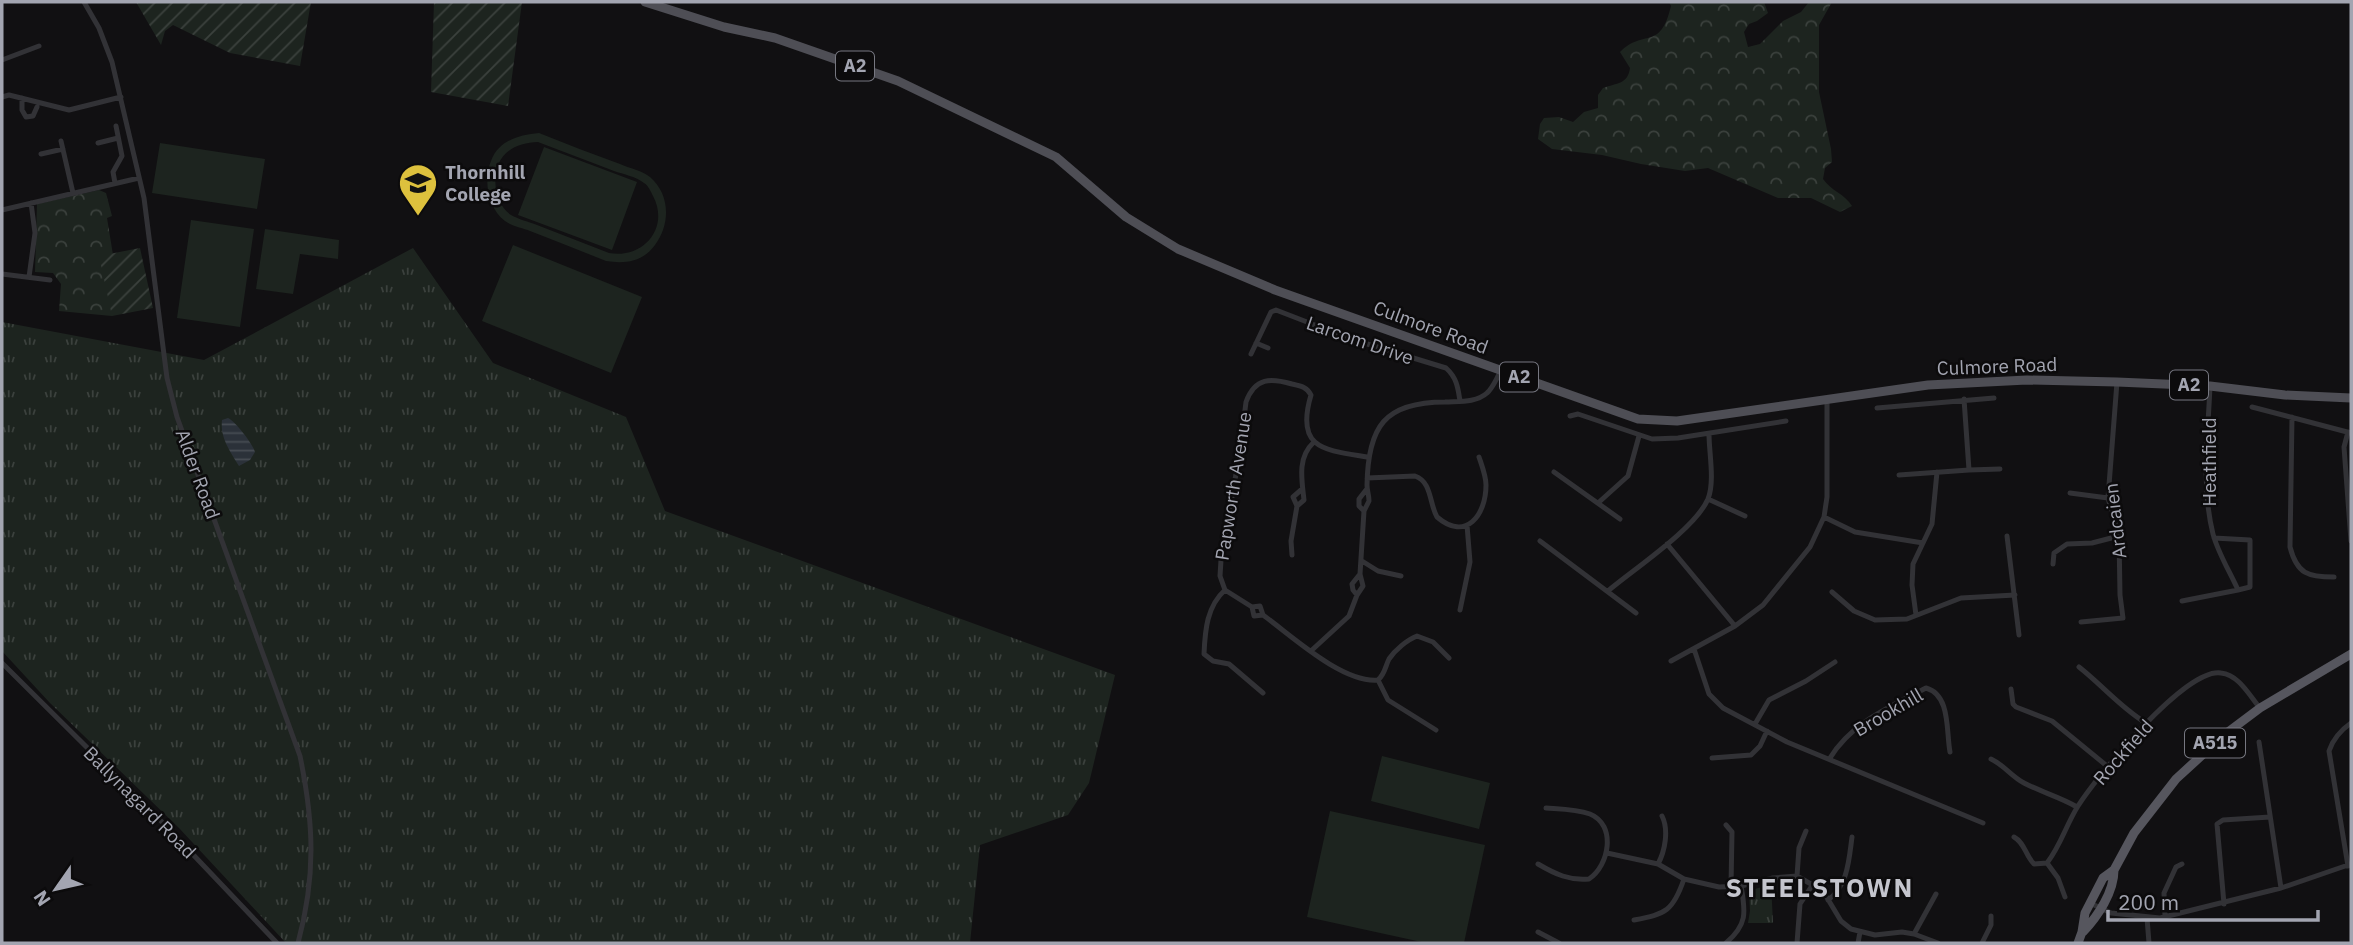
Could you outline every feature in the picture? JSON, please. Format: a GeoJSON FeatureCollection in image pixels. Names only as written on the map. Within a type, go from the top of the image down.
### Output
{"type":"FeatureCollection","features":[{"type":"Feature","properties":{"kind":"highway","name":"A515"},"geometry":{"type":"LineString","coordinates":[[2078,943],[2085,913],[2103,878],[2114,870],[2134,833],[2176,779],[2224,735],[2260,708],[2351,654]]}},
{"type":"Feature","properties":{"kind":"highway","name":"A515"},"geometry":{"type":"LineString","coordinates":[[2082,932],[2095,920],[2114,882],[2114,870]]}},
{"type":"Feature","properties":{"kind":"main road","name":"Culmore Road"},"geometry":{"type":"LineString","coordinates":[[645,2],[724,27],[775,38],[898,81],[1056,157],[1126,217],[1178,249],[1275,289],[1638,419],[1677,421],[1928,386],[2026,380],[2210,386],[2285,395],[2351,398]]}},
{"type":"Feature","properties":{"kind":"street","name":"Alder Road"},"geometry":{"type":"LineString","coordinates":[[83,2],[99,28],[121,97],[148,224],[170,391],[177,416],[300,756],[307,793],[312,866],[309,904],[298,943]]}},
{"type":"Feature","properties":{"kind":"street"},"geometry":{"type":"LineString","coordinates":[[2,61],[39,46]]}},
{"type":"Feature","properties":{"kind":"street"},"geometry":{"type":"LineString","coordinates":[[2,97],[9,95],[69,110],[121,97]]}},
{"type":"Feature","properties":{"kind":"street"},"geometry":{"type":"LineString","coordinates":[[22,98],[22,110],[26,117],[33,116],[37,107]]}},
{"type":"Feature","properties":{"kind":"street"},"geometry":{"type":"LineString","coordinates":[[115,183],[113,172],[122,156],[116,126]]}},
{"type":"Feature","properties":{"kind":"street"},"geometry":{"type":"LineString","coordinates":[[98,143],[118,138]]}},
{"type":"Feature","properties":{"kind":"street"},"geometry":{"type":"LineString","coordinates":[[61,141],[73,193]]}},
{"type":"Feature","properties":{"kind":"street"},"geometry":{"type":"LineString","coordinates":[[41,154],[63,149]]}},
{"type":"Feature","properties":{"kind":"street"},"geometry":{"type":"LineString","coordinates":[[2,210],[139,178]]}},
{"type":"Feature","properties":{"kind":"street"},"geometry":{"type":"LineString","coordinates":[[29,277],[35,233],[31,203]]}},
{"type":"Feature","properties":{"kind":"street"},"geometry":{"type":"LineString","coordinates":[[2,274],[50,280]]}},
{"type":"Feature","properties":{"kind":"street","name":"Larcom Drive"},"geometry":{"type":"LineString","coordinates":[[1251,354],[1271,312],[1276,310],[1351,339],[1446,368],[1453,374],[1458,385],[1460,401]]}},
{"type":"Feature","properties":{"kind":"street"},"geometry":{"type":"LineString","coordinates":[[1256,343],[1268,348]]}},
{"type":"Feature","properties":{"kind":"street"},"geometry":{"type":"LineString","coordinates":[[1312,650],[1349,616],[1363,586],[1360,574],[1364,511],[1369,501],[1366,489],[1367,457],[1371,442],[1381,424],[1405,406],[1476,399],[1487,393],[1501,371]]}},
{"type":"Feature","properties":{"kind":"street","name":"Papworth Avenue"},"geometry":{"type":"LineString","coordinates":[[1225,590],[1220,576],[1221,560],[1228,530],[1246,402],[1249,393],[1258,384],[1275,379],[1309,391],[1311,395],[1306,425],[1313,443],[1307,449],[1302,464],[1301,490],[1304,500],[1297,506]]}},
{"type":"Feature","properties":{"kind":"street","name":"Ardcaien"},"geometry":{"type":"LineString","coordinates":[[2117,382],[2108,498],[2119,536],[2120,595],[2125,628]]}},
{"type":"Feature","properties":{"kind":"street","name":"Heathfield"},"geometry":{"type":"LineString","coordinates":[[2210,386],[2205,487],[2214,538],[2238,590]]}},
{"type":"Feature","properties":{"kind":"street"},"geometry":{"type":"LineString","coordinates":[[1877,408],[1994,398]]}},
{"type":"Feature","properties":{"kind":"street"},"geometry":{"type":"LineString","coordinates":[[1964,399],[1969,470]]}},
{"type":"Feature","properties":{"kind":"street"},"geometry":{"type":"LineString","coordinates":[[1671,661],[1735,626],[1763,605],[1810,547],[1824,517],[1828,478],[1827,400]]}},
{"type":"Feature","properties":{"kind":"street"},"geometry":{"type":"LineString","coordinates":[[2252,407],[2350,432],[2344,447],[2351,541]]}},
{"type":"Feature","properties":{"kind":"street"},"geometry":{"type":"LineString","coordinates":[[1570,416],[1578,414],[1639,436],[1664,439],[1786,421]]}},
{"type":"Feature","properties":{"kind":"street"},"geometry":{"type":"LineString","coordinates":[[2292,417],[2290,547],[2293,558],[2304,573],[2334,577]]}},
{"type":"Feature","properties":{"kind":"street"},"geometry":{"type":"LineString","coordinates":[[1608,591],[1667,544],[1697,515],[1708,499],[1709,434]]}},
{"type":"Feature","properties":{"kind":"street"},"geometry":{"type":"LineString","coordinates":[[1598,503],[1628,476],[1639,436]]}},
{"type":"Feature","properties":{"kind":"street"},"geometry":{"type":"LineString","coordinates":[[1313,443],[1327,450],[1367,457]]}},
{"type":"Feature","properties":{"kind":"street"},"geometry":{"type":"LineString","coordinates":[[1367,478],[1415,476],[1422,479],[1427,484],[1437,517],[1451,526],[1467,525],[1479,515],[1483,506],[1486,482],[1479,457]]}},
{"type":"Feature","properties":{"kind":"street"},"geometry":{"type":"LineString","coordinates":[[1899,475],[2000,469]]}},
{"type":"Feature","properties":{"kind":"street"},"geometry":{"type":"LineString","coordinates":[[1554,472],[1620,519]]}},
{"type":"Feature","properties":{"kind":"street"},"geometry":{"type":"LineString","coordinates":[[1916,615],[1912,584],[1913,564],[1932,524],[1937,472]]}},
{"type":"Feature","properties":{"kind":"street"},"geometry":{"type":"LineString","coordinates":[[1364,511],[1359,506],[1359,499],[1366,489]]}},
{"type":"Feature","properties":{"kind":"street","name":"Papworth Avenue"},"geometry":{"type":"LineString","coordinates":[[1292,555],[1291,541],[1297,506],[1293,497],[1301,490]]}},
{"type":"Feature","properties":{"kind":"street"},"geometry":{"type":"LineString","coordinates":[[2070,493],[2108,498]]}},
{"type":"Feature","properties":{"kind":"street"},"geometry":{"type":"LineString","coordinates":[[1708,499],[1745,516]]}},
{"type":"Feature","properties":{"kind":"street"},"geometry":{"type":"LineString","coordinates":[[1824,517],[1855,532],[1923,543]]}},
{"type":"Feature","properties":{"kind":"street"},"geometry":{"type":"LineString","coordinates":[[1460,610],[1470,562],[1467,525]]}},
{"type":"Feature","properties":{"kind":"street"},"geometry":{"type":"LineString","coordinates":[[2007,536],[2019,635]]}},
{"type":"Feature","properties":{"kind":"street"},"geometry":{"type":"LineString","coordinates":[[2053,564],[2054,553],[2067,544],[2092,543],[2119,536]]}},
{"type":"Feature","properties":{"kind":"street"},"geometry":{"type":"LineString","coordinates":[[2182,601],[2249,587],[2250,540],[2214,538]]}},
{"type":"Feature","properties":{"kind":"street"},"geometry":{"type":"LineString","coordinates":[[1540,541],[1636,613]]}},
{"type":"Feature","properties":{"kind":"street"},"geometry":{"type":"LineString","coordinates":[[1667,544],[1735,626]]}},
{"type":"Feature","properties":{"kind":"street"},"geometry":{"type":"LineString","coordinates":[[1362,561],[1378,571],[1401,576]]}},
{"type":"Feature","properties":{"kind":"street"},"geometry":{"type":"LineString","coordinates":[[1357,595],[1352,584],[1360,574]]}},
{"type":"Feature","properties":{"kind":"street"},"geometry":{"type":"LineString","coordinates":[[1263,693],[1229,664],[1213,660],[1204,654],[1209,614],[1216,599],[1225,590],[1252,607],[1254,616],[1263,615],[1343,672],[1368,681],[1378,680],[1385,672],[1390,657],[1417,636],[1433,642],[1449,658]]}},
{"type":"Feature","properties":{"kind":"street"},"geometry":{"type":"LineString","coordinates":[[1832,592],[1854,611],[1875,620],[1907,619],[1961,598],[2015,595]]}},
{"type":"Feature","properties":{"kind":"street"},"geometry":{"type":"LineString","coordinates":[[2081,622],[2123,618]]}},
{"type":"Feature","properties":{"kind":"street","name":"Brookhill"},"geometry":{"type":"LineString","coordinates":[[1694,649],[1705,684],[1714,701],[1787,741],[1983,823]]}},
{"type":"Feature","properties":{"kind":"street"},"geometry":{"type":"LineString","coordinates":[[1755,724],[1769,700],[1835,662]]}},
{"type":"Feature","properties":{"kind":"street","name":"Ballynagard Road"},"geometry":{"type":"LineString","coordinates":[[2,663],[165,825],[277,943]]}},
{"type":"Feature","properties":{"kind":"street"},"geometry":{"type":"LineString","coordinates":[[2079,667],[2102,684],[2127,710],[2146,723]]}},
{"type":"Feature","properties":{"kind":"street","name":"Rockfield"},"geometry":{"type":"LineString","coordinates":[[2047,863],[2059,848],[2077,807],[2107,766],[2146,723],[2192,682],[2211,672],[2233,676],[2260,708]]}},
{"type":"Feature","properties":{"kind":"street"},"geometry":{"type":"LineString","coordinates":[[1378,680],[1388,700],[1436,730]]}},
{"type":"Feature","properties":{"kind":"street","name":"Brookhill"},"geometry":{"type":"LineString","coordinates":[[1830,758],[1849,733],[1879,713],[1926,688],[1935,693],[1943,705],[1950,752]]}},
{"type":"Feature","properties":{"kind":"street"},"geometry":{"type":"LineString","coordinates":[[2011,689],[2016,707],[2052,721],[2107,766]]}},
{"type":"Feature","properties":{"kind":"street"},"geometry":{"type":"LineString","coordinates":[[2090,903],[2111,913],[2147,918],[2165,917],[2281,888],[2350,865],[2329,751],[2338,734],[2351,723]]}},
{"type":"Feature","properties":{"kind":"street"},"geometry":{"type":"LineString","coordinates":[[1712,758],[1751,755],[1760,746],[1767,731]]}},
{"type":"Feature","properties":{"kind":"street"},"geometry":{"type":"LineString","coordinates":[[2259,742],[2281,888]]}},
{"type":"Feature","properties":{"kind":"street"},"geometry":{"type":"LineString","coordinates":[[1991,759],[2004,765],[2020,781],[2055,794],[2077,807]]}},
{"type":"Feature","properties":{"kind":"street"},"geometry":{"type":"LineString","coordinates":[[1538,864],[1563,877],[1589,879],[1602,866],[1607,853],[1606,832],[1593,815],[1546,808]]}},
{"type":"Feature","properties":{"kind":"street"},"geometry":{"type":"LineString","coordinates":[[1658,864],[1665,840],[1665,822],[1662,817]]}},
{"type":"Feature","properties":{"kind":"street"},"geometry":{"type":"LineString","coordinates":[[2224,904],[2217,824],[2223,820],[2270,817]]}},
{"type":"Feature","properties":{"kind":"street"},"geometry":{"type":"LineString","coordinates":[[1726,825],[1732,832],[1731,886]]}},
{"type":"Feature","properties":{"kind":"street"},"geometry":{"type":"LineString","coordinates":[[1797,876],[1799,848],[1806,831]]}},
{"type":"Feature","properties":{"kind":"street"},"geometry":{"type":"LineString","coordinates":[[1828,900],[1837,892],[1845,876],[1852,837]]}},
{"type":"Feature","properties":{"kind":"street"},"geometry":{"type":"LineString","coordinates":[[2014,837],[2021,841],[2028,858],[2034,864],[2047,863],[2058,878],[2064,897]]}},
{"type":"Feature","properties":{"kind":"street"},"geometry":{"type":"LineString","coordinates":[[1607,853],[1658,864],[1684,879],[1719,887],[1797,876],[1823,891],[1840,921],[1860,932],[1875,935],[1902,932],[1937,943]]}},
{"type":"Feature","properties":{"kind":"street"},"geometry":{"type":"LineString","coordinates":[[2165,917],[2164,893],[2176,867],[2182,864]]}},
{"type":"Feature","properties":{"kind":"street"},"geometry":{"type":"LineString","coordinates":[[1634,920],[1654,917],[1671,907],[1684,879]]}},
{"type":"Feature","properties":{"kind":"street"},"geometry":{"type":"LineString","coordinates":[[1797,943],[1800,904],[1813,884]]}},
{"type":"Feature","properties":{"kind":"street"},"geometry":{"type":"LineString","coordinates":[[1726,943],[1739,930],[1744,920],[1741,886]]}},
{"type":"Feature","properties":{"kind":"street"},"geometry":{"type":"LineString","coordinates":[[1914,934],[1936,894]]}},
{"type":"Feature","properties":{"kind":"street"},"geometry":{"type":"LineString","coordinates":[[1982,943],[1991,925],[1991,916]]}},
{"type":"Feature","properties":{"kind":"street"},"geometry":{"type":"LineString","coordinates":[[2147,918],[2149,943]]}},
{"type":"Feature","properties":{"kind":"street"},"geometry":{"type":"LineString","coordinates":[[1538,932],[1559,943]]}},
{"type":"Feature","properties":{"kind":"street"},"geometry":{"type":"LineString","coordinates":[[1858,943],[1860,932]]}},
{"type":"Feature","properties":{"kind":"green space"},"geometry":{"type":"Polygon","coordinates":[[[136,2],[311,2],[300,66],[230,53],[173,25],[165,31],[161,45],[136,2]]]}},
{"type":"Feature","properties":{"kind":"green space"},"geometry":{"type":"Polygon","coordinates":[[[434,2],[522,2],[508,106],[431,92],[434,2]]]}},
{"type":"Feature","properties":{"kind":"green space"},"geometry":{"type":"Polygon","coordinates":[[[1669,2],[1764,2],[1768,13],[1749,24],[1744,32],[1748,47],[1760,44],[1783,21],[1801,12],[1809,2],[1832,2],[1819,25],[1819,92],[1832,162],[1825,168],[1823,179],[1852,206],[1840,212],[1811,198],[1778,198],[1708,168],[1685,171],[1602,155],[1552,149],[1538,139],[1540,124],[1544,118],[1559,117],[1573,122],[1584,112],[1598,108],[1598,95],[1603,88],[1621,82],[1629,73],[1630,68],[1620,52],[1662,29],[1671,6],[1669,2]]]}},
{"type":"Feature","properties":{"kind":"green space"},"geometry":{"type":"Polygon","coordinates":[[[539,133],[640,171],[657,184],[665,201],[666,219],[660,237],[650,251],[633,260],[606,261],[510,224],[499,215],[491,201],[487,185],[491,161],[504,143],[517,137],[539,133]],[[538,142],[520,145],[509,151],[498,165],[496,185],[499,199],[506,211],[517,218],[609,253],[633,251],[650,239],[656,230],[657,208],[645,184],[634,177],[538,142]]]}},
{"type":"Feature","properties":{"kind":"green space"},"geometry":{"type":"Polygon","coordinates":[[[160,143],[265,159],[257,209],[152,193],[160,143]]]}},
{"type":"Feature","properties":{"kind":"green space"},"geometry":{"type":"Polygon","coordinates":[[[544,147],[637,182],[612,250],[518,215],[544,147]]]}},
{"type":"Feature","properties":{"kind":"green space"},"geometry":{"type":"Polygon","coordinates":[[[99,190],[106,193],[112,216],[107,218],[113,255],[112,316],[59,311],[61,284],[53,273],[35,272],[37,204],[99,190]]]}},
{"type":"Feature","properties":{"kind":"green space"},"geometry":{"type":"Polygon","coordinates":[[[191,220],[254,229],[240,327],[177,318],[191,220]]]}},
{"type":"Feature","properties":{"kind":"green space"},"geometry":{"type":"Polygon","coordinates":[[[265,229],[339,240],[338,259],[300,254],[293,294],[256,289],[265,229]]]}},
{"type":"Feature","properties":{"kind":"green space"},"geometry":{"type":"Polygon","coordinates":[[[513,245],[642,297],[611,373],[482,321],[513,245]]]}},
{"type":"Feature","properties":{"kind":"green space"},"geometry":{"type":"Polygon","coordinates":[[[140,248],[153,308],[112,316],[99,256],[140,248]]]}},
{"type":"Feature","properties":{"kind":"green space"},"geometry":{"type":"Polygon","coordinates":[[[413,248],[493,363],[626,417],[665,511],[1115,675],[1089,783],[1068,815],[980,845],[970,943],[286,943],[179,828],[50,703],[2,651],[2,322],[204,360],[413,248]]]}},
{"type":"Feature","properties":{"kind":"green space"},"geometry":{"type":"Polygon","coordinates":[[[1382,756],[1490,783],[1479,829],[1371,801],[1382,756]]]}},
{"type":"Feature","properties":{"kind":"green space"},"geometry":{"type":"Polygon","coordinates":[[[1330,811],[1485,845],[1464,943],[1426,943],[1307,917],[1330,811]]]}},
{"type":"Feature","properties":{"kind":"green space"},"geometry":{"type":"Polygon","coordinates":[[[1771,884],[1773,923],[1748,923],[1749,891],[1771,884]]]}},
{"type":"Feature","properties":{"kind":"shaded area"},"geometry":{"type":"Polygon","coordinates":[[[228,418],[243,433],[255,452],[250,460],[239,466],[223,433],[222,420],[228,418]]]}},
{"type":"Feature","properties":{"kind":"place","name":"Thornhill College"},"geometry":{"type":"Point","coordinates":[418,217]}},
{"type":"Feature","properties":{"kind":"district","name":"STEELSTOWN"},"geometry":{"type":"Point","coordinates":[1820,888]}}]}
